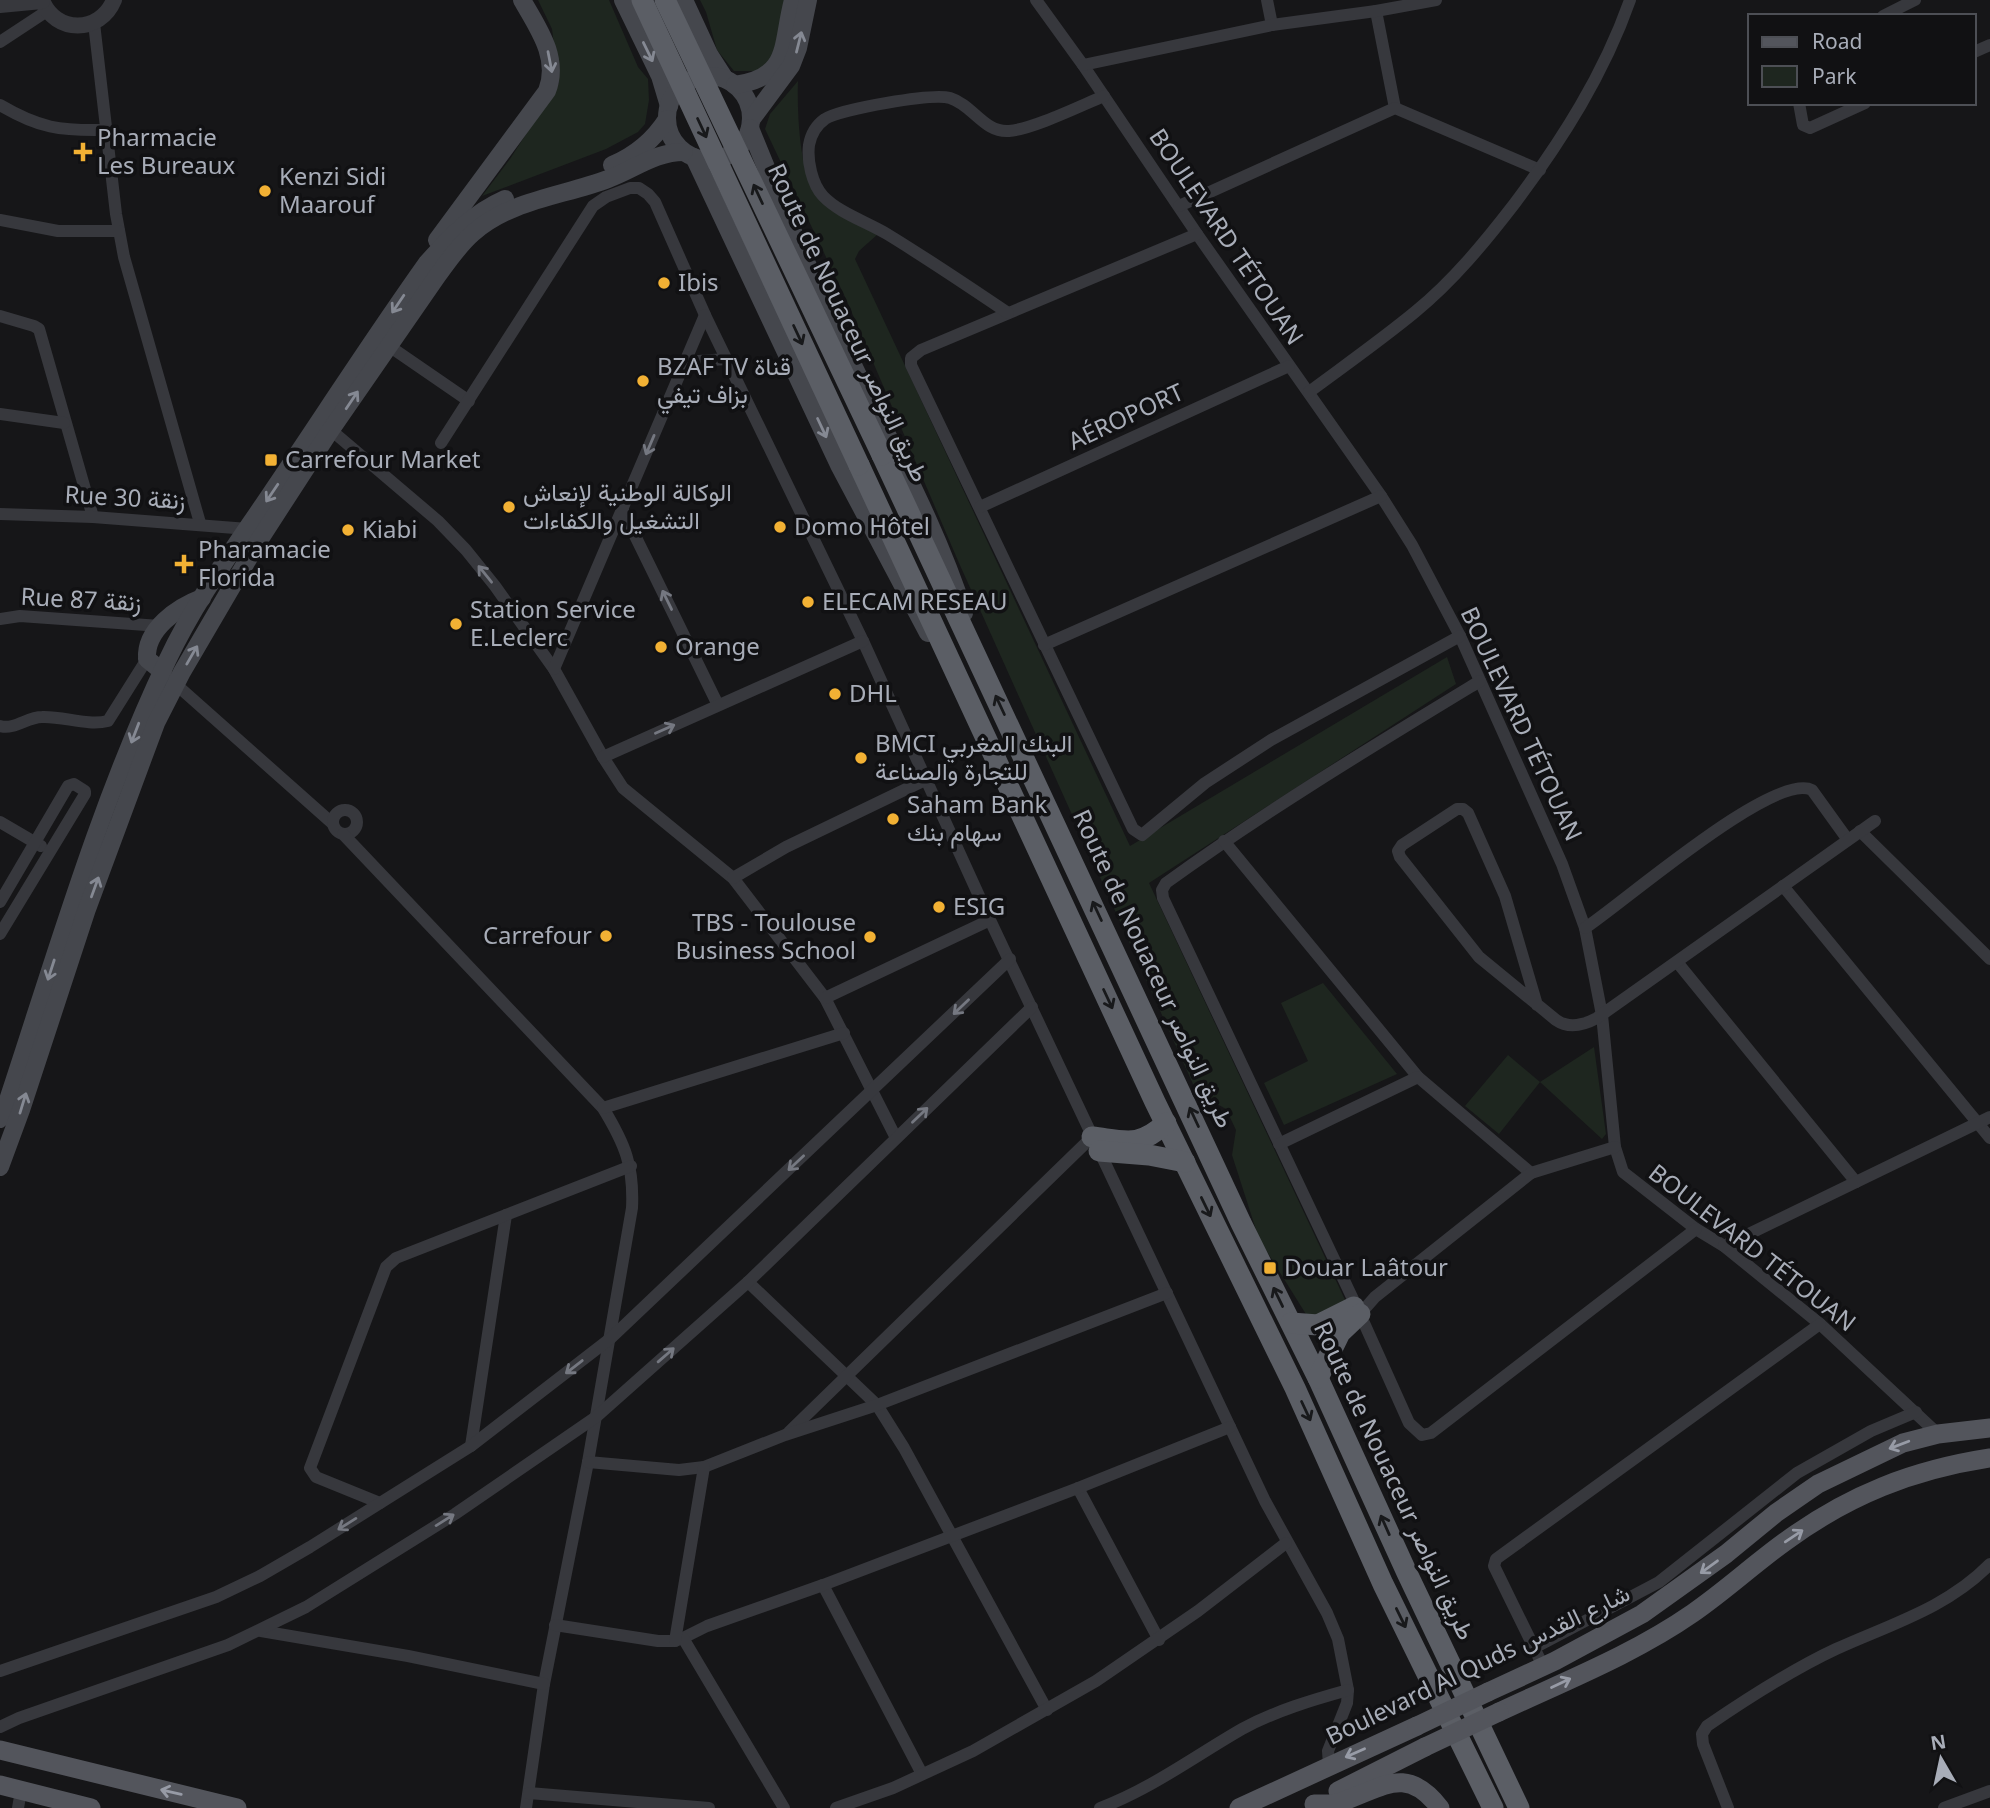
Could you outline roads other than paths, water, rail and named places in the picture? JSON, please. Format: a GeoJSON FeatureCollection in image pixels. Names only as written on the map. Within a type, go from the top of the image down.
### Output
{"type":"FeatureCollection","features":[{"type":"Feature","properties":{"kind":"highway","name":"Route de Nouaceur طريق النواصر"},"geometry":{"type":"LineString","coordinates":[[642,0],[1166,1123],[1300,1398],[1383,1584],[1493,1808]]}},
{"type":"Feature","properties":{"kind":"highway","name":"Route de Nouaceur طريق النواصر"},"geometry":{"type":"LineString","coordinates":[[665,0],[973,647],[1241,1223],[1292,1323],[1406,1573],[1519,1808]]}},
{"type":"Feature","properties":{"kind":"highway"},"geometry":{"type":"LineString","coordinates":[[1091,1145],[1146,1140],[1166,1123]]}},
{"type":"Feature","properties":{"kind":"highway"},"geometry":{"type":"LineString","coordinates":[[1091,1145],[1185,1163]]}},
{"type":"Feature","properties":{"kind":"highway"},"geometry":{"type":"LineString","coordinates":[[1292,1323],[1318,1325],[1364,1306]]}},
{"type":"Feature","properties":{"kind":"highway"},"geometry":{"type":"LineString","coordinates":[[1318,1378],[1340,1333],[1364,1306]]}},
{"type":"Feature","properties":{"kind":"highway"},"geometry":{"type":"LineString","coordinates":[[1473,1765],[1482,1808]]}},
{"type":"Feature","properties":{"kind":"main road"},"geometry":{"type":"LineString","coordinates":[[427,263],[436,241],[547,91],[552,77],[551,60],[541,34],[522,0]]}},
{"type":"Feature","properties":{"kind":"main road"},"geometry":{"type":"LineString","coordinates":[[623,0],[660,76],[671,138],[689,155],[883,551],[930,638],[952,663]]}},
{"type":"Feature","properties":{"kind":"main road"},"geometry":{"type":"LineString","coordinates":[[684,0],[709,54],[730,82],[746,97],[751,124],[812,276],[927,516],[954,581],[973,647]]}},
{"type":"Feature","properties":{"kind":"main road"},"geometry":{"type":"LineString","coordinates":[[0,1167],[95,886],[156,723],[169,679],[202,598],[427,263],[447,239],[483,210],[526,191],[620,161],[649,143],[679,88],[696,78],[716,76],[730,82],[753,82],[765,78],[776,66],[781,54],[793,0]]}},
{"type":"Feature","properties":{"kind":"main road"},"geometry":{"type":"LineString","coordinates":[[0,1119],[71,908],[137,727],[331,430],[457,249],[488,222],[505,212],[607,179],[655,156],[689,155],[718,159],[729,155],[746,139],[751,124],[791,66],[798,48],[808,0]]}},
{"type":"Feature","properties":{"kind":"main road"},"geometry":{"type":"LineString","coordinates":[[169,679],[147,659],[146,650],[160,626],[178,610],[202,598]]}},
{"type":"Feature","properties":{"kind":"main road","name":"Boulevard Al Quds شارع القدس"},"geometry":{"type":"LineString","coordinates":[[1239,1808],[1543,1666],[1642,1614],[1818,1483],[1903,1443],[1938,1434],[1990,1428]]}},
{"type":"Feature","properties":{"kind":"main road","name":"Boulevard Al Quds شارع القدس"},"geometry":{"type":"LineString","coordinates":[[1310,1806],[1425,1747],[1646,1641],[1693,1613],[1785,1541],[1826,1514],[1864,1494],[1900,1478],[1946,1465],[1990,1458]]}},
{"type":"Feature","properties":{"kind":"main road"},"geometry":{"type":"LineString","coordinates":[[0,1749],[237,1808]]}},
{"type":"Feature","properties":{"kind":"main road"},"geometry":{"type":"LineString","coordinates":[[1310,1806],[1335,1803],[1377,1786],[1400,1782],[1420,1787],[1440,1808]]}},
{"type":"Feature","properties":{"kind":"main road"},"geometry":{"type":"LineString","coordinates":[[0,1785],[20,1800],[92,1808]]}},
{"type":"Feature","properties":{"kind":"street"},"geometry":{"type":"LineString","coordinates":[[44,4],[57,20],[70,26],[80,26],[93,23],[104,15],[114,0]]}},
{"type":"Feature","properties":{"kind":"street","name":"BOULEVARD TÉTOUAN"},"geometry":{"type":"LineString","coordinates":[[1036,0],[1381,496],[1412,545],[1460,636],[1562,864],[1585,928],[1602,1015],[1615,1147],[1623,1172],[1696,1229],[1724,1246],[1820,1324],[1938,1434]]}},
{"type":"Feature","properties":{"kind":"street"},"geometry":{"type":"LineString","coordinates":[[1266,0],[1272,25]]}},
{"type":"Feature","properties":{"kind":"street"},"geometry":{"type":"LineString","coordinates":[[1083,65],[1272,25],[1436,0]]}},
{"type":"Feature","properties":{"kind":"street"},"geometry":{"type":"LineString","coordinates":[[1309,392],[1416,312],[1487,240],[1540,170],[1584,103],[1608,55],[1630,0]]}},
{"type":"Feature","properties":{"kind":"street"},"geometry":{"type":"LineString","coordinates":[[1887,14],[1915,0]]}},
{"type":"Feature","properties":{"kind":"street"},"geometry":{"type":"LineString","coordinates":[[0,5],[44,4]]}},
{"type":"Feature","properties":{"kind":"street"},"geometry":{"type":"LineString","coordinates":[[0,42],[44,4]]}},
{"type":"Feature","properties":{"kind":"street"},"geometry":{"type":"LineString","coordinates":[[1377,11],[1395,108]]}},
{"type":"Feature","properties":{"kind":"street"},"geometry":{"type":"LineString","coordinates":[[93,23],[105,130],[124,257],[200,523]]}},
{"type":"Feature","properties":{"kind":"street"},"geometry":{"type":"LineString","coordinates":[[1008,313],[885,232],[824,197],[812,174],[811,135],[815,127],[826,118],[839,113],[905,100],[944,97],[958,102],[989,127],[1009,131],[1026,127],[1104,96]]}},
{"type":"Feature","properties":{"kind":"street"},"geometry":{"type":"LineString","coordinates":[[0,105],[43,126],[69,131],[105,130]]}},
{"type":"Feature","properties":{"kind":"street"},"geometry":{"type":"LineString","coordinates":[[1799,105],[1802,125],[1810,128],[1860,105]]}},
{"type":"Feature","properties":{"kind":"street"},"geometry":{"type":"LineString","coordinates":[[1179,206],[1395,108],[1540,170]]}},
{"type":"Feature","properties":{"kind":"street"},"geometry":{"type":"LineString","coordinates":[[441,443],[593,206],[618,191],[639,188],[648,194],[655,202],[705,315],[863,641],[1032,1007],[1091,1145],[1167,1293],[1286,1543],[1327,1613],[1338,1639],[1348,1690],[1347,1703],[1328,1751],[1329,1765]]}},
{"type":"Feature","properties":{"kind":"street"},"geometry":{"type":"LineString","coordinates":[[1,225],[58,231],[119,231]]}},
{"type":"Feature","properties":{"kind":"street"},"geometry":{"type":"LineString","coordinates":[[1197,234],[921,350],[911,358],[911,365],[1133,829],[1142,835],[1205,783],[1271,740],[1460,636]]}},
{"type":"Feature","properties":{"kind":"street"},"geometry":{"type":"LineString","coordinates":[[554,669],[705,315]]}},
{"type":"Feature","properties":{"kind":"street"},"geometry":{"type":"LineString","coordinates":[[0,316],[38,329],[93,517]]}},
{"type":"Feature","properties":{"kind":"street"},"geometry":{"type":"LineString","coordinates":[[388,346],[469,401]]}},
{"type":"Feature","properties":{"kind":"street"},"geometry":{"type":"LineString","coordinates":[[685,362],[726,359]]}},
{"type":"Feature","properties":{"kind":"street","name":"AÉROPORT"},"geometry":{"type":"LineString","coordinates":[[980,507],[1289,366]]}},
{"type":"Feature","properties":{"kind":"street"},"geometry":{"type":"LineString","coordinates":[[0,414],[64,422]]}},
{"type":"Feature","properties":{"kind":"street"},"geometry":{"type":"LineString","coordinates":[[331,430],[438,521],[466,550],[554,669],[623,788],[733,878],[825,998],[896,1138]]}},
{"type":"Feature","properties":{"kind":"street"},"geometry":{"type":"LineString","coordinates":[[1044,645],[1381,496]]}},
{"type":"Feature","properties":{"kind":"street"},"geometry":{"type":"LineString","coordinates":[[622,509],[718,705]]}},
{"type":"Feature","properties":{"kind":"street","name":"Rue 30 زنقة"},"geometry":{"type":"LineString","coordinates":[[0,514],[200,523],[248,529]]}},
{"type":"Feature","properties":{"kind":"street","name":"Rue 87 زنقة"},"geometry":{"type":"LineString","coordinates":[[0,619],[20,616],[160,626]]}},
{"type":"Feature","properties":{"kind":"street"},"geometry":{"type":"LineString","coordinates":[[603,757],[863,641]]}},
{"type":"Feature","properties":{"kind":"street"},"geometry":{"type":"LineString","coordinates":[[0,726],[15,726],[34,717],[45,716],[98,722],[111,718],[147,659]]}},
{"type":"Feature","properties":{"kind":"street"},"geometry":{"type":"LineString","coordinates":[[169,679],[332,823],[336,831],[344,834],[603,1108],[621,1140],[631,1166],[632,1208],[611,1338],[544,1684],[526,1808]]}},
{"type":"Feature","properties":{"kind":"street"},"geometry":{"type":"LineString","coordinates":[[1480,681],[1331,771],[1224,841],[1166,883],[1162,890],[1163,898],[1279,1144],[1364,1306],[1409,1423],[1422,1435],[1431,1433],[1696,1229]]}},
{"type":"Feature","properties":{"kind":"street"},"geometry":{"type":"LineString","coordinates":[[733,878],[786,847],[925,780]]}},
{"type":"Feature","properties":{"kind":"street"},"geometry":{"type":"LineString","coordinates":[[0,902],[68,786],[74,784],[86,793],[1,930]]}},
{"type":"Feature","properties":{"kind":"street"},"geometry":{"type":"LineString","coordinates":[[1585,928],[1713,832],[1791,789],[1802,787],[1812,790],[1848,840]]}},
{"type":"Feature","properties":{"kind":"street"},"geometry":{"type":"LineString","coordinates":[[332,823],[339,810],[347,809],[353,812],[357,825],[352,832],[344,834]]}},
{"type":"Feature","properties":{"kind":"street"},"geometry":{"type":"LineString","coordinates":[[1537,1005],[1505,896],[1468,813],[1457,809],[1402,845],[1399,853],[1479,957],[1537,1005],[1556,1020],[1567,1025],[1582,1024],[1602,1015],[1875,821]]}},
{"type":"Feature","properties":{"kind":"street"},"geometry":{"type":"LineString","coordinates":[[0,822],[51,852]]}},
{"type":"Feature","properties":{"kind":"street"},"geometry":{"type":"LineString","coordinates":[[1860,831],[1990,958]]}},
{"type":"Feature","properties":{"kind":"street"},"geometry":{"type":"LineString","coordinates":[[1224,841],[1418,1077],[1531,1173]]}},
{"type":"Feature","properties":{"kind":"street"},"geometry":{"type":"LineString","coordinates":[[1783,886],[1990,1138]]}},
{"type":"Feature","properties":{"kind":"street"},"geometry":{"type":"LineString","coordinates":[[825,998],[990,920]]}},
{"type":"Feature","properties":{"kind":"street"},"geometry":{"type":"LineString","coordinates":[[0,1671],[216,1597],[290,1559],[471,1446],[611,1338],[1010,959]]}},
{"type":"Feature","properties":{"kind":"street"},"geometry":{"type":"LineString","coordinates":[[1677,962],[1856,1182]]}},
{"type":"Feature","properties":{"kind":"street"},"geometry":{"type":"LineString","coordinates":[[0,1727],[228,1645],[306,1607],[456,1514],[596,1417],[748,1282],[1032,1007]]}},
{"type":"Feature","properties":{"kind":"street"},"geometry":{"type":"LineString","coordinates":[[603,1108],[844,1032]]}},
{"type":"Feature","properties":{"kind":"street"},"geometry":{"type":"LineString","coordinates":[[1279,1144],[1418,1077]]}},
{"type":"Feature","properties":{"kind":"street"},"geometry":{"type":"LineString","coordinates":[[1724,1246],[1990,1116]]}},
{"type":"Feature","properties":{"kind":"street"},"geometry":{"type":"LineString","coordinates":[[785,1435],[1091,1145]]}},
{"type":"Feature","properties":{"kind":"street"},"geometry":{"type":"LineString","coordinates":[[1364,1306],[1531,1173],[1615,1147]]}},
{"type":"Feature","properties":{"kind":"street"},"geometry":{"type":"LineString","coordinates":[[380,1503],[316,1477],[310,1468],[390,1263],[396,1258],[631,1166]]}},
{"type":"Feature","properties":{"kind":"street"},"geometry":{"type":"LineString","coordinates":[[471,1446],[506,1215]]}},
{"type":"Feature","properties":{"kind":"street"},"geometry":{"type":"LineString","coordinates":[[748,1282],[877,1405],[904,1448],[1047,1710]]}},
{"type":"Feature","properties":{"kind":"street"},"geometry":{"type":"LineString","coordinates":[[588,1462],[679,1470],[704,1467],[785,1435],[877,1405],[1167,1293]]}},
{"type":"Feature","properties":{"kind":"street"},"geometry":{"type":"LineString","coordinates":[[1543,1666],[1494,1566],[1496,1559],[1820,1324]]}},
{"type":"Feature","properties":{"kind":"street"},"geometry":{"type":"LineString","coordinates":[[1534,1648],[1659,1581],[1797,1473],[1871,1431],[1916,1412]]}},
{"type":"Feature","properties":{"kind":"street"},"geometry":{"type":"LineString","coordinates":[[555,1625],[658,1642],[679,1639],[707,1626],[1078,1488],[1230,1427]]}},
{"type":"Feature","properties":{"kind":"street"},"geometry":{"type":"LineString","coordinates":[[704,1467],[679,1639],[784,1808]]}},
{"type":"Feature","properties":{"kind":"street"},"geometry":{"type":"LineString","coordinates":[[1078,1488],[1159,1640]]}},
{"type":"Feature","properties":{"kind":"street"},"geometry":{"type":"LineString","coordinates":[[836,1808],[864,1800],[973,1751],[1047,1710],[1159,1640],[1286,1543]]}},
{"type":"Feature","properties":{"kind":"street"},"geometry":{"type":"LineString","coordinates":[[1728,1808],[1703,1744],[1702,1734],[1707,1726],[1817,1658],[1937,1605],[1969,1583],[1990,1564]]}},
{"type":"Feature","properties":{"kind":"street"},"geometry":{"type":"LineString","coordinates":[[823,1585],[922,1774]]}},
{"type":"Feature","properties":{"kind":"street"},"geometry":{"type":"LineString","coordinates":[[260,1630],[408,1656],[544,1684]]}},
{"type":"Feature","properties":{"kind":"street"},"geometry":{"type":"LineString","coordinates":[[1100,1808],[1166,1776],[1261,1720],[1309,1701],[1348,1690]]}},
{"type":"Feature","properties":{"kind":"street"},"geometry":{"type":"LineString","coordinates":[[1944,1808],[1990,1791]]}},
{"type":"Feature","properties":{"kind":"street"},"geometry":{"type":"LineString","coordinates":[[529,1793],[709,1808]]}},
{"type":"Feature","properties":{"kind":"place","name":"Pharmacie Les Bureaux"},"geometry":{"type":"Point","coordinates":[83,152]}},
{"type":"Feature","properties":{"kind":"place","name":"Kenzi Sidi Maarouf"},"geometry":{"type":"Point","coordinates":[265,191]}},
{"type":"Feature","properties":{"kind":"place","name":"Ibis"},"geometry":{"type":"Point","coordinates":[664,283]}},
{"type":"Feature","properties":{"kind":"place","name":"BZAF TV قناة بزاف تيفي"},"geometry":{"type":"Point","coordinates":[643,381]}},
{"type":"Feature","properties":{"kind":"place","name":"Carrefour Market"},"geometry":{"type":"Point","coordinates":[271,460]}},
{"type":"Feature","properties":{"kind":"place","name":"الوكالة الوطنية لإنعاش التشغيل والكفاءات"},"geometry":{"type":"Point","coordinates":[509,507]}},
{"type":"Feature","properties":{"kind":"place","name":"Domo Hôtel"},"geometry":{"type":"Point","coordinates":[780,527]}},
{"type":"Feature","properties":{"kind":"place","name":"Kiabi"},"geometry":{"type":"Point","coordinates":[348,530]}},
{"type":"Feature","properties":{"kind":"place","name":"Pharamacie Florida"},"geometry":{"type":"Point","coordinates":[184,564]}},
{"type":"Feature","properties":{"kind":"place","name":"ELECAM RESEAU"},"geometry":{"type":"Point","coordinates":[808,602]}},
{"type":"Feature","properties":{"kind":"place","name":"Station Service E.Leclerc"},"geometry":{"type":"Point","coordinates":[456,624]}},
{"type":"Feature","properties":{"kind":"place","name":"Orange"},"geometry":{"type":"Point","coordinates":[661,647]}},
{"type":"Feature","properties":{"kind":"place","name":"DHL"},"geometry":{"type":"Point","coordinates":[835,694]}},
{"type":"Feature","properties":{"kind":"place","name":"BMCI البنك المغربي للتجارة والصناعة"},"geometry":{"type":"Point","coordinates":[861,758]}},
{"type":"Feature","properties":{"kind":"place","name":"Saham Bank سهام بنك"},"geometry":{"type":"Point","coordinates":[893,819]}},
{"type":"Feature","properties":{"kind":"place","name":"ESIG"},"geometry":{"type":"Point","coordinates":[939,907]}},
{"type":"Feature","properties":{"kind":"place","name":"Carrefour"},"geometry":{"type":"Point","coordinates":[606,936]}},
{"type":"Feature","properties":{"kind":"place","name":"TBS - Toulouse Business School"},"geometry":{"type":"Point","coordinates":[870,937]}},
{"type":"Feature","properties":{"kind":"place","name":"Douar Laâtour"},"geometry":{"type":"Point","coordinates":[1270,1268]}}]}
